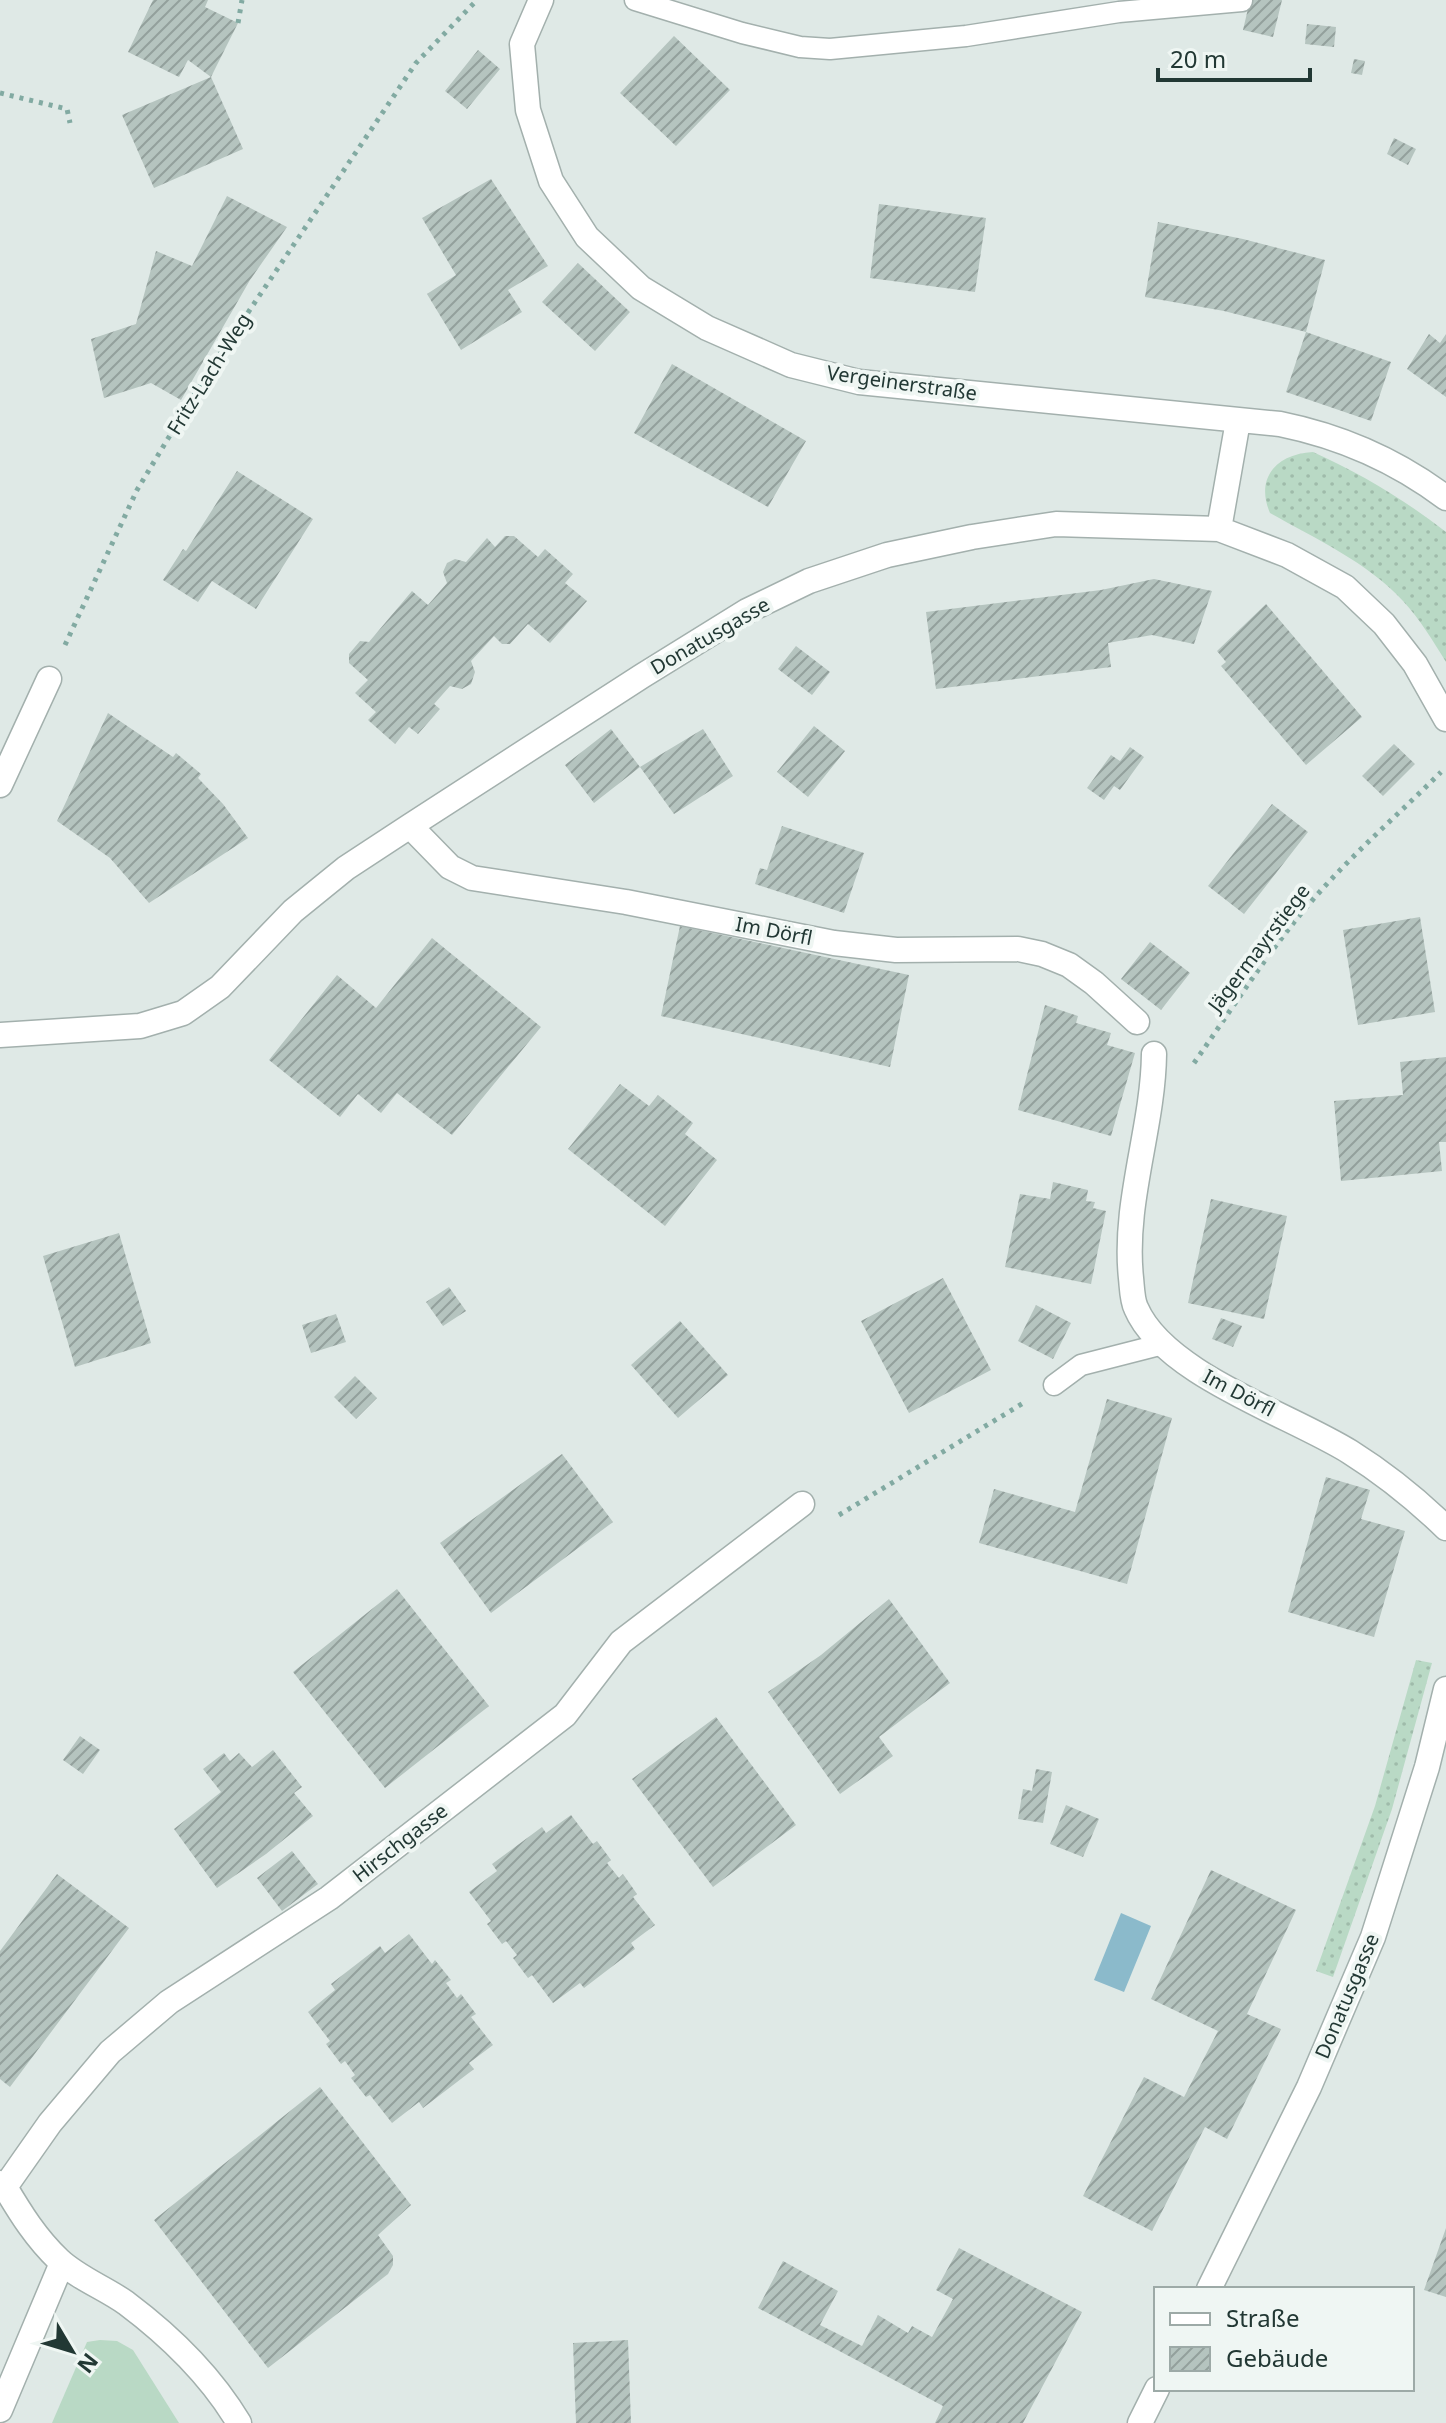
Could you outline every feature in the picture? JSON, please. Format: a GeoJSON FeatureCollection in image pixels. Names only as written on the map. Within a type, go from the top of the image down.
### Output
{"type":"FeatureCollection","features":[{"type":"Feature","properties":{"kind":"street","name":"Vergeinerstraße"},"geometry":{"type":"LineString","coordinates":[[541,0],[522,44],[528,110],[551,181],[587,237],[609,258],[641,288],[707,328],[791,365],[859,382],[1280,424],[1320,432],[1378,456],[1446,498]]}},
{"type":"Feature","properties":{"kind":"street"},"geometry":{"type":"LineString","coordinates":[[1219,529],[1238,421]]}},
{"type":"Feature","properties":{"kind":"street","name":"Donatusgasse"},"geometry":{"type":"LineString","coordinates":[[0,1035],[140,1026],[183,1013],[220,987],[293,911],[346,868],[410,826],[747,611],[809,581],[887,555],[1056,524],[1219,529],[1287,555],[1345,587],[1384,624],[1415,664],[1446,719]]}},
{"type":"Feature","properties":{"kind":"street"},"geometry":{"type":"LineString","coordinates":[[0,785],[49,679]]}},
{"type":"Feature","properties":{"kind":"street","name":"Im Dörfl"},"geometry":{"type":"LineString","coordinates":[[410,826],[450,867],[472,878],[626,902],[834,943],[896,950],[1018,949],[1042,954],[1069,965],[1137,1022]]}},
{"type":"Feature","properties":{"kind":"street","name":"Im Dörfl"},"geometry":{"type":"LineString","coordinates":[[1154,1054],[1150,1107],[1137,1167],[1131,1221],[1130,1275],[1135,1307],[1163,1344],[1186,1365],[1350,1452],[1423,1505],[1446,1528]]}},
{"type":"Feature","properties":{"kind":"street","name":"Hirschgasse"},"geometry":{"type":"LineString","coordinates":[[2,2185],[110,2052],[169,2002],[329,1898],[565,1715],[621,1642],[802,1504]]}},
{"type":"Feature","properties":{"kind":"street","name":"Donatusgasse"},"geometry":{"type":"LineString","coordinates":[[1210,2287],[1309,2087],[1373,1937],[1427,1767],[1446,1689]]}},
{"type":"Feature","properties":{"kind":"street"},"geometry":{"type":"LineString","coordinates":[[2,2185],[31,2232],[62,2263],[125,2302],[176,2343],[227,2403],[239,2423]]}},
{"type":"Feature","properties":{"kind":"street"},"geometry":{"type":"LineString","coordinates":[[0,2410],[62,2263]]}},
{"type":"Feature","properties":{"kind":"street"},"geometry":{"type":"LineString","coordinates":[[1140,2423],[1156,2391]]}},
{"type":"Feature","properties":{"kind":"lane"},"geometry":{"type":"LineString","coordinates":[[635,0],[742,33],[800,47],[830,49],[966,36],[1119,12],[1242,1]]}},
{"type":"Feature","properties":{"kind":"lane"},"geometry":{"type":"LineString","coordinates":[[1054,1385],[1081,1365],[1163,1344]]}},
{"type":"Feature","properties":{"kind":"path"},"geometry":{"type":"LineString","coordinates":[[238,23],[242,0]]}},
{"type":"Feature","properties":{"kind":"path","name":"Fritz-Lach-Weg"},"geometry":{"type":"LineString","coordinates":[[49,679],[137,490],[210,369],[416,63],[477,0]]}},
{"type":"Feature","properties":{"kind":"path"},"geometry":{"type":"LineString","coordinates":[[0,93],[67,109],[70,123]]}},
{"type":"Feature","properties":{"kind":"path","name":"Jägermayrstiege"},"geometry":{"type":"LineString","coordinates":[[1191,1068],[1273,949],[1310,903],[1351,858],[1441,772]]}},
{"type":"Feature","properties":{"kind":"path"},"geometry":{"type":"LineString","coordinates":[[835,1518],[1054,1385]]}},
{"type":"Feature","properties":{"kind":"green space"},"geometry":{"type":"Polygon","coordinates":[[[1313,452],[1382,488],[1446,532],[1446,662],[1415,615],[1374,574],[1270,513],[1265,489],[1272,470],[1289,457],[1313,452]]]}},
{"type":"Feature","properties":{"kind":"green space"},"geometry":{"type":"Polygon","coordinates":[[[1416,1660],[1432,1663],[1392,1809],[1333,1977],[1316,1971],[1375,1806],[1416,1660]]]}},
{"type":"Feature","properties":{"kind":"green space"},"geometry":{"type":"Polygon","coordinates":[[[117,2341],[133,2350],[179,2423],[52,2423],[87,2342],[117,2341]]]}},
{"type":"Feature","properties":{"kind":"water"},"geometry":{"type":"Polygon","coordinates":[[[1121,1913],[1151,1926],[1124,1992],[1094,1980],[1121,1913]]]}},
{"type":"Feature","properties":{"kind":"building"},"geometry":{"type":"Polygon","coordinates":[[[153,0],[208,0],[205,7],[238,23],[211,77],[188,60],[179,77],[128,52],[153,0]]]}},
{"type":"Feature","properties":{"kind":"building"},"geometry":{"type":"Polygon","coordinates":[[[1250,0],[1282,0],[1273,37],[1243,30],[1250,0]]]}},
{"type":"Feature","properties":{"kind":"building"},"geometry":{"type":"Polygon","coordinates":[[[1307,24],[1336,27],[1334,47],[1305,44],[1307,24]]]}},
{"type":"Feature","properties":{"kind":"building"},"geometry":{"type":"Polygon","coordinates":[[[674,36],[730,90],[676,146],[620,93],[674,36]]]}},
{"type":"Feature","properties":{"kind":"building"},"geometry":{"type":"Polygon","coordinates":[[[478,50],[500,69],[467,109],[445,91],[478,50]]]}},
{"type":"Feature","properties":{"kind":"building"},"geometry":{"type":"Polygon","coordinates":[[[1354,59],[1365,61],[1362,75],[1351,73],[1354,59]]]}},
{"type":"Feature","properties":{"kind":"building"},"geometry":{"type":"Polygon","coordinates":[[[211,77],[243,149],[154,188],[122,115],[211,77]]]}},
{"type":"Feature","properties":{"kind":"building"},"geometry":{"type":"Polygon","coordinates":[[[1394,138],[1416,149],[1408,165],[1387,154],[1394,138]]]}},
{"type":"Feature","properties":{"kind":"building"},"geometry":{"type":"Polygon","coordinates":[[[491,179],[548,266],[508,290],[522,312],[461,350],[427,294],[456,275],[422,218],[491,179]]]}},
{"type":"Feature","properties":{"kind":"building"},"geometry":{"type":"Polygon","coordinates":[[[227,196],[287,227],[250,280],[181,400],[151,383],[104,398],[91,339],[136,324],[156,251],[192,266],[227,196]]]}},
{"type":"Feature","properties":{"kind":"building"},"geometry":{"type":"Polygon","coordinates":[[[879,204],[986,218],[975,292],[870,278],[879,204]]]}},
{"type":"Feature","properties":{"kind":"building"},"geometry":{"type":"Polygon","coordinates":[[[1158,222],[1325,260],[1306,332],[1224,311],[1145,297],[1158,222]]]}},
{"type":"Feature","properties":{"kind":"building"},"geometry":{"type":"Polygon","coordinates":[[[578,263],[630,312],[595,351],[542,302],[578,263]]]}},
{"type":"Feature","properties":{"kind":"building"},"geometry":{"type":"Polygon","coordinates":[[[1306,332],[1391,362],[1371,421],[1286,392],[1306,332]]]}},
{"type":"Feature","properties":{"kind":"building"},"geometry":{"type":"Polygon","coordinates":[[[1429,334],[1440,343],[1446,334],[1446,397],[1407,369],[1429,334]]]}},
{"type":"Feature","properties":{"kind":"building"},"geometry":{"type":"Polygon","coordinates":[[[672,364],[806,441],[768,507],[634,433],[672,364]]]}},
{"type":"Feature","properties":{"kind":"building"},"geometry":{"type":"Polygon","coordinates":[[[237,471],[313,519],[256,609],[212,581],[198,602],[163,580],[183,549],[186,551],[237,471]]]}},
{"type":"Feature","properties":{"kind":"building"},"geometry":{"type":"Polygon","coordinates":[[[505,536],[514,536],[538,557],[545,549],[573,574],[565,583],[587,601],[550,643],[528,624],[510,644],[502,644],[494,636],[471,661],[475,672],[471,684],[462,689],[450,686],[434,704],[440,709],[418,734],[409,727],[395,744],[368,720],[376,712],[355,693],[368,680],[349,663],[349,654],[360,641],[369,642],[412,591],[428,605],[447,583],[443,572],[447,563],[455,559],[466,562],[487,538],[495,547],[505,536]]]}},
{"type":"Feature","properties":{"kind":"building"},"geometry":{"type":"Polygon","coordinates":[[[1154,579],[1212,591],[1194,644],[1152,635],[1108,643],[1111,667],[936,689],[926,612],[1101,590],[1154,579]]]}},
{"type":"Feature","properties":{"kind":"building"},"geometry":{"type":"Polygon","coordinates":[[[1266,604],[1362,717],[1306,765],[1221,666],[1226,662],[1217,651],[1266,604]]]}},
{"type":"Feature","properties":{"kind":"building"},"geometry":{"type":"Polygon","coordinates":[[[796,646],[830,672],[812,695],[778,669],[796,646]]]}},
{"type":"Feature","properties":{"kind":"building"},"geometry":{"type":"Polygon","coordinates":[[[108,713],[173,757],[176,753],[201,774],[198,778],[223,804],[248,838],[149,903],[110,858],[57,821],[108,713]]]}},
{"type":"Feature","properties":{"kind":"building"},"geometry":{"type":"Polygon","coordinates":[[[814,726],[845,751],[808,797],[777,772],[814,726]]]}},
{"type":"Feature","properties":{"kind":"building"},"geometry":{"type":"Polygon","coordinates":[[[611,729],[640,767],[594,803],[565,765],[611,729]]]}},
{"type":"Feature","properties":{"kind":"building"},"geometry":{"type":"Polygon","coordinates":[[[703,729],[733,776],[674,814],[640,767],[703,729]]]}},
{"type":"Feature","properties":{"kind":"building"},"geometry":{"type":"Polygon","coordinates":[[[1394,744],[1415,764],[1383,796],[1362,776],[1394,744]]]}},
{"type":"Feature","properties":{"kind":"building"},"geometry":{"type":"Polygon","coordinates":[[[1130,747],[1144,757],[1120,790],[1114,786],[1104,800],[1087,788],[1111,755],[1120,761],[1130,747]]]}},
{"type":"Feature","properties":{"kind":"building"},"geometry":{"type":"Polygon","coordinates":[[[1272,804],[1308,832],[1244,914],[1208,886],[1272,804]]]}},
{"type":"Feature","properties":{"kind":"building"},"geometry":{"type":"Polygon","coordinates":[[[782,826],[864,853],[844,913],[755,884],[760,868],[767,870],[782,826]]]}},
{"type":"Feature","properties":{"kind":"building"},"geometry":{"type":"Polygon","coordinates":[[[1420,917],[1435,1012],[1358,1025],[1343,930],[1420,917]]]}},
{"type":"Feature","properties":{"kind":"building"},"geometry":{"type":"Polygon","coordinates":[[[680,926],[909,975],[890,1067],[661,1016],[680,926]]]}},
{"type":"Feature","properties":{"kind":"building"},"geometry":{"type":"Polygon","coordinates":[[[432,938],[541,1027],[452,1135],[397,1093],[381,1113],[358,1094],[340,1117],[269,1060],[337,975],[376,1008],[432,938]]]}},
{"type":"Feature","properties":{"kind":"building"},"geometry":{"type":"Polygon","coordinates":[[[1150,942],[1190,973],[1161,1010],[1121,979],[1150,942]]]}},
{"type":"Feature","properties":{"kind":"building"},"geometry":{"type":"Polygon","coordinates":[[[1045,1005],[1078,1016],[1076,1023],[1111,1033],[1107,1045],[1135,1053],[1111,1136],[1018,1110],[1045,1005]]]}},
{"type":"Feature","properties":{"kind":"building"},"geometry":{"type":"Polygon","coordinates":[[[1446,1057],[1446,1142],[1439,1142],[1442,1171],[1341,1181],[1334,1101],[1403,1095],[1400,1062],[1446,1057]]]}},
{"type":"Feature","properties":{"kind":"building"},"geometry":{"type":"Polygon","coordinates":[[[620,1084],[649,1106],[658,1095],[693,1123],[685,1134],[717,1160],[665,1226],[568,1149],[620,1084]]]}},
{"type":"Feature","properties":{"kind":"building"},"geometry":{"type":"Polygon","coordinates":[[[1053,1182],[1088,1190],[1086,1201],[1095,1202],[1093,1208],[1106,1211],[1091,1284],[1005,1267],[1020,1194],[1050,1199],[1053,1182]]]}},
{"type":"Feature","properties":{"kind":"building"},"geometry":{"type":"Polygon","coordinates":[[[1211,1199],[1287,1216],[1264,1319],[1188,1303],[1211,1199]]]}},
{"type":"Feature","properties":{"kind":"building"},"geometry":{"type":"Polygon","coordinates":[[[119,1233],[151,1343],[75,1367],[43,1256],[119,1233]]]}},
{"type":"Feature","properties":{"kind":"building"},"geometry":{"type":"Polygon","coordinates":[[[943,1278],[991,1370],[909,1413],[861,1321],[943,1278]]]}},
{"type":"Feature","properties":{"kind":"building"},"geometry":{"type":"Polygon","coordinates":[[[449,1287],[466,1311],[443,1326],[426,1302],[449,1287]]]}},
{"type":"Feature","properties":{"kind":"building"},"geometry":{"type":"Polygon","coordinates":[[[1036,1305],[1071,1323],[1053,1359],[1018,1341],[1036,1305]]]}},
{"type":"Feature","properties":{"kind":"building"},"geometry":{"type":"Polygon","coordinates":[[[336,1314],[346,1342],[311,1353],[302,1325],[336,1314]]]}},
{"type":"Feature","properties":{"kind":"building"},"geometry":{"type":"Polygon","coordinates":[[[1221,1318],[1242,1326],[1233,1347],[1212,1339],[1221,1318]]]}},
{"type":"Feature","properties":{"kind":"building"},"geometry":{"type":"Polygon","coordinates":[[[680,1321],[728,1375],[678,1418],[631,1365],[680,1321]]]}},
{"type":"Feature","properties":{"kind":"building"},"geometry":{"type":"Polygon","coordinates":[[[355,1376],[377,1398],[356,1419],[334,1397],[355,1376]]]}},
{"type":"Feature","properties":{"kind":"building"},"geometry":{"type":"Polygon","coordinates":[[[1107,1399],[1172,1418],[1127,1584],[979,1543],[994,1489],[1075,1512],[1107,1399]]]}},
{"type":"Feature","properties":{"kind":"building"},"geometry":{"type":"Polygon","coordinates":[[[562,1454],[613,1522],[491,1613],[440,1543],[562,1454]]]}},
{"type":"Feature","properties":{"kind":"building"},"geometry":{"type":"Polygon","coordinates":[[[1326,1477],[1370,1490],[1361,1519],[1405,1531],[1374,1637],[1288,1612],[1326,1477]]]}},
{"type":"Feature","properties":{"kind":"building"},"geometry":{"type":"Polygon","coordinates":[[[397,1589],[489,1706],[385,1788],[293,1672],[397,1589]]]}},
{"type":"Feature","properties":{"kind":"building"},"geometry":{"type":"Polygon","coordinates":[[[889,1599],[950,1683],[879,1737],[893,1756],[840,1794],[768,1692],[821,1655],[889,1599]]]}},
{"type":"Feature","properties":{"kind":"building"},"geometry":{"type":"Polygon","coordinates":[[[716,1717],[796,1825],[713,1887],[632,1779],[716,1717]]]}},
{"type":"Feature","properties":{"kind":"building"},"geometry":{"type":"Polygon","coordinates":[[[80,1736],[100,1750],[83,1774],[63,1760],[80,1736]]]}},
{"type":"Feature","properties":{"kind":"building"},"geometry":{"type":"Polygon","coordinates":[[[273,1750],[302,1787],[294,1793],[313,1816],[217,1888],[174,1829],[221,1792],[203,1769],[224,1753],[230,1761],[239,1753],[252,1767],[273,1750]]]}},
{"type":"Feature","properties":{"kind":"building"},"geometry":{"type":"Polygon","coordinates":[[[1036,1769],[1052,1772],[1043,1823],[1018,1819],[1023,1789],[1032,1791],[1036,1769]]]}},
{"type":"Feature","properties":{"kind":"building"},"geometry":{"type":"Polygon","coordinates":[[[1066,1805],[1099,1819],[1083,1857],[1050,1844],[1066,1805]]]}},
{"type":"Feature","properties":{"kind":"building"},"geometry":{"type":"Polygon","coordinates":[[[571,1815],[593,1844],[597,1841],[611,1860],[607,1863],[619,1878],[623,1874],[637,1894],[633,1897],[655,1925],[631,1943],[635,1949],[584,1988],[580,1983],[553,2003],[532,1975],[528,1978],[513,1958],[517,1955],[506,1941],[502,1944],[487,1924],[491,1921],[469,1892],[497,1871],[492,1864],[542,1827],[546,1833],[571,1815]]]}},
{"type":"Feature","properties":{"kind":"building"},"geometry":{"type":"Polygon","coordinates":[[[292,1851],[318,1884],[282,1911],[257,1878],[292,1851]]]}},
{"type":"Feature","properties":{"kind":"building"},"geometry":{"type":"Polygon","coordinates":[[[1211,1870],[1296,1910],[1247,2014],[1281,2029],[1227,2139],[1205,2127],[1152,2231],[1083,2196],[1144,2077],[1184,2097],[1218,2031],[1151,1999],[1211,1870]]]}},
{"type":"Feature","properties":{"kind":"building"},"geometry":{"type":"Polygon","coordinates":[[[57,1874],[129,1928],[10,2087],[0,2079],[0,1951],[57,1874]]]}},
{"type":"Feature","properties":{"kind":"building"},"geometry":{"type":"Polygon","coordinates":[[[409,1934],[432,1964],[435,1960],[451,1980],[446,1983],[457,1998],[461,1994],[476,2014],[471,2017],[493,2045],[469,2063],[474,2069],[423,2108],[419,2102],[392,2123],[370,2095],[366,2097],[351,2078],[355,2075],[345,2061],[341,2064],[326,2044],[330,2041],[308,2012],[335,1990],[331,1984],[380,1946],[385,1953],[409,1934]]]}},
{"type":"Feature","properties":{"kind":"building"},"geometry":{"type":"Polygon","coordinates":[[[320,2087],[411,2205],[378,2235],[393,2256],[393,2265],[388,2274],[268,2368],[154,2220],[320,2087]]]}},
{"type":"Feature","properties":{"kind":"building"},"geometry":{"type":"Polygon","coordinates":[[[1446,2228],[1446,2297],[1424,2290],[1446,2228]]]}},
{"type":"Feature","properties":{"kind":"building"},"geometry":{"type":"Polygon","coordinates":[[[959,2248],[1082,2312],[1023,2423],[935,2423],[943,2406],[758,2308],[783,2261],[838,2291],[820,2325],[862,2346],[878,2315],[908,2333],[912,2326],[932,2337],[953,2299],[936,2290],[959,2248]]]}},
{"type":"Feature","properties":{"kind":"building"},"geometry":{"type":"Polygon","coordinates":[[[628,2340],[631,2423],[576,2423],[573,2343],[628,2340]]]}}]}
